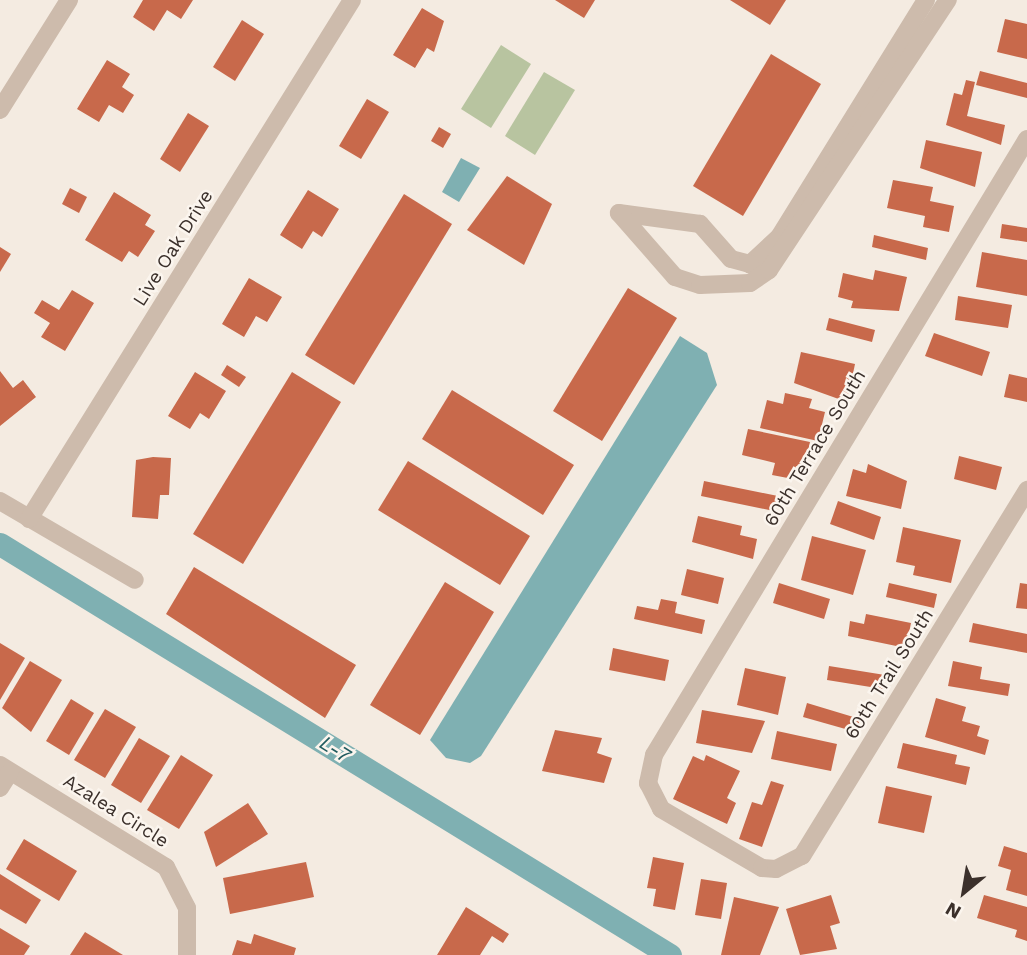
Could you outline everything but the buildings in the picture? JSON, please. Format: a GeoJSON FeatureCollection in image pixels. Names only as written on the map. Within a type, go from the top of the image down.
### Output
{"type":"FeatureCollection","features":[{"type":"Feature","properties":{"kind":"street"},"geometry":{"type":"LineString","coordinates":[[0,110],[69,0]]}},
{"type":"Feature","properties":{"kind":"street","name":"Live Oak Drive"},"geometry":{"type":"LineString","coordinates":[[29,519],[352,0]]}},
{"type":"Feature","properties":{"kind":"street"},"geometry":{"type":"LineString","coordinates":[[926,0],[786,226],[750,264],[731,259],[700,224],[619,213],[675,277],[700,285],[741,284],[769,270],[948,0]]}},
{"type":"Feature","properties":{"kind":"street","name":"60th Terrace South"},"geometry":{"type":"LineString","coordinates":[[776,869],[748,863],[661,809],[648,783],[654,755],[1027,139]]}},
{"type":"Feature","properties":{"kind":"street","name":"60th Trail South"},"geometry":{"type":"LineString","coordinates":[[776,869],[802,856],[1027,490]]}},
{"type":"Feature","properties":{"kind":"street"},"geometry":{"type":"LineString","coordinates":[[0,500],[135,580]]}},
{"type":"Feature","properties":{"kind":"street"},"geometry":{"type":"LineString","coordinates":[[0,788],[5,768]]}},
{"type":"Feature","properties":{"kind":"street","name":"Azalea Circle"},"geometry":{"type":"LineString","coordinates":[[5,768],[166,867],[187,908],[187,955]]}},
{"type":"Feature","properties":{"kind":"green space"},"geometry":{"type":"Polygon","coordinates":[[[501,45],[531,64],[491,128],[461,109],[501,45]]]}},
{"type":"Feature","properties":{"kind":"green space"},"geometry":{"type":"Polygon","coordinates":[[[544,72],[575,90],[535,155],[505,136],[544,72]]]}},
{"type":"Feature","properties":{"kind":"water"},"geometry":{"type":"Polygon","coordinates":[[[461,158],[480,168],[459,202],[442,192],[461,158]]]}},
{"type":"Feature","properties":{"kind":"water"},"geometry":{"type":"Polygon","coordinates":[[[680,336],[707,353],[717,385],[481,756],[470,763],[446,758],[430,740],[680,336]]]}},
{"type":"Feature","properties":{"kind":"waterway","name":"L-7"},"geometry":{"type":"LineString","coordinates":[[0,544],[670,955]]}}]}
